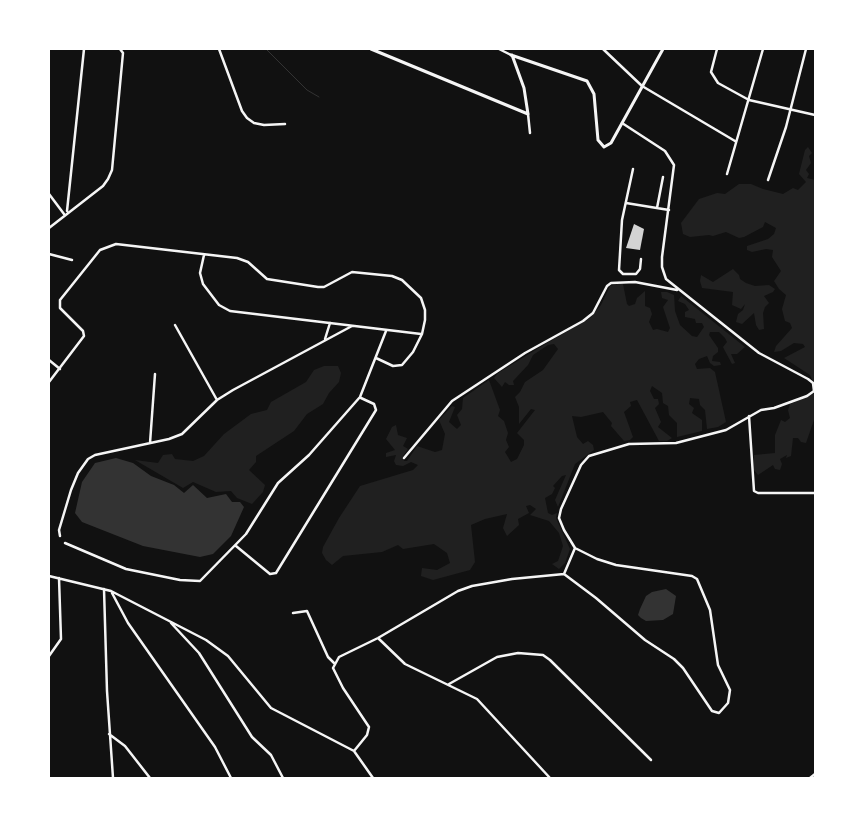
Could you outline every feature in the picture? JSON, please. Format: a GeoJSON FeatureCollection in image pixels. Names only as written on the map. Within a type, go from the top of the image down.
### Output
{"type":"FeatureCollection","features":[{"type":"Feature","properties":{"kind":"street"},"geometry":{"type":"LineString","coordinates":[[66,213],[84,49]]}},
{"type":"Feature","properties":{"kind":"street"},"geometry":{"type":"LineString","coordinates":[[49,228],[103,186],[112,170],[123,53],[120,49]]}},
{"type":"Feature","properties":{"kind":"street"},"geometry":{"type":"LineString","coordinates":[[219,49],[242,111],[247,118],[254,123],[264,125],[285,124]]}},
{"type":"Feature","properties":{"kind":"street"},"geometry":{"type":"LineString","coordinates":[[371,49],[528,114]]}},
{"type":"Feature","properties":{"kind":"street"},"geometry":{"type":"LineString","coordinates":[[499,49],[587,80],[594,94],[598,140],[602,146],[608,146],[611,143],[663,49]]}},
{"type":"Feature","properties":{"kind":"street"},"geometry":{"type":"LineString","coordinates":[[603,49],[642,86],[736,142]]}},
{"type":"Feature","properties":{"kind":"street"},"geometry":{"type":"LineString","coordinates":[[717,49],[711,72],[713,78],[749,100],[815,115]]}},
{"type":"Feature","properties":{"kind":"street"},"geometry":{"type":"LineString","coordinates":[[727,174],[763,49]]}},
{"type":"Feature","properties":{"kind":"street"},"geometry":{"type":"LineString","coordinates":[[768,180],[791,110],[806,49]]}},
{"type":"Feature","properties":{"kind":"street"},"geometry":{"type":"LineString","coordinates":[[512,55],[524,88],[530,133]]}},
{"type":"Feature","properties":{"kind":"street"},"geometry":{"type":"LineString","coordinates":[[354,750],[368,735],[369,727],[343,688],[333,668],[338,656],[352,648],[378,638],[458,591],[472,586],[512,579],[564,574],[596,598],[645,640],[674,658],[684,668],[712,711],[719,713],[728,703],[730,690],[718,665],[710,610],[696,579],[692,576],[616,565],[597,559],[576,548],[559,518],[561,509],[577,473],[589,456],[629,444],[676,443],[726,430],[761,410],[774,408],[812,394],[814,387],[812,383],[759,353],[677,290],[666,279],[662,267],[674,165],[664,152],[622,123]]}},
{"type":"Feature","properties":{"kind":"street"},"geometry":{"type":"LineString","coordinates":[[632,169],[625,203],[620,272],[638,273],[641,259]]}},
{"type":"Feature","properties":{"kind":"street"},"geometry":{"type":"LineString","coordinates":[[658,208],[664,177]]}},
{"type":"Feature","properties":{"kind":"street"},"geometry":{"type":"LineString","coordinates":[[49,194],[66,213]]}},
{"type":"Feature","properties":{"kind":"street"},"geometry":{"type":"LineString","coordinates":[[625,203],[669,210]]}},
{"type":"Feature","properties":{"kind":"street"},"geometry":{"type":"LineString","coordinates":[[49,382],[84,336],[83,331],[60,308],[60,300],[100,250],[116,244],[242,259],[267,279],[324,288],[352,272],[392,276],[408,284],[420,298],[425,310],[426,320],[422,334],[413,352],[402,366],[393,366],[376,358]]}},
{"type":"Feature","properties":{"kind":"street"},"geometry":{"type":"LineString","coordinates":[[49,254],[72,260]]}},
{"type":"Feature","properties":{"kind":"street"},"geometry":{"type":"LineString","coordinates":[[204,255],[200,279],[225,309],[386,331],[422,334]]}},
{"type":"Feature","properties":{"kind":"street"},"geometry":{"type":"LineString","coordinates":[[404,458],[452,401],[525,353],[584,321],[596,308],[607,286],[611,283],[635,282],[677,290]]}},
{"type":"Feature","properties":{"kind":"street"},"geometry":{"type":"LineString","coordinates":[[322,342],[327,337],[330,323]]}},
{"type":"Feature","properties":{"kind":"street"},"geometry":{"type":"LineString","coordinates":[[175,325],[218,400]]}},
{"type":"Feature","properties":{"kind":"street"},"geometry":{"type":"LineString","coordinates":[[60,536],[59,530],[71,490],[78,473],[88,459],[95,455],[182,434],[218,400],[352,326]]}},
{"type":"Feature","properties":{"kind":"street"},"geometry":{"type":"LineString","coordinates":[[65,543],[126,569],[195,582],[204,578],[246,534],[278,483],[309,455],[360,397],[386,331]]}},
{"type":"Feature","properties":{"kind":"street"},"geometry":{"type":"LineString","coordinates":[[49,360],[60,369]]}},
{"type":"Feature","properties":{"kind":"street"},"geometry":{"type":"LineString","coordinates":[[150,443],[155,374]]}},
{"type":"Feature","properties":{"kind":"street"},"geometry":{"type":"LineString","coordinates":[[236,546],[270,574],[276,573],[376,410],[374,404],[360,397]]}},
{"type":"Feature","properties":{"kind":"street"},"geometry":{"type":"LineString","coordinates":[[749,416],[754,491],[758,493],[815,493]]}},
{"type":"Feature","properties":{"kind":"street"},"geometry":{"type":"LineString","coordinates":[[564,574],[576,548]]}},
{"type":"Feature","properties":{"kind":"street"},"geometry":{"type":"LineString","coordinates":[[49,576],[111,591],[206,640],[228,656],[271,708],[354,750],[373,778]]}},
{"type":"Feature","properties":{"kind":"street"},"geometry":{"type":"LineString","coordinates":[[49,656],[61,639],[59,578]]}},
{"type":"Feature","properties":{"kind":"street"},"geometry":{"type":"LineString","coordinates":[[104,589],[109,734],[113,778]]}},
{"type":"Feature","properties":{"kind":"street"},"geometry":{"type":"LineString","coordinates":[[111,591],[128,622],[215,747],[231,778]]}},
{"type":"Feature","properties":{"kind":"street"},"geometry":{"type":"LineString","coordinates":[[293,613],[306,610],[328,657],[334,662]]}},
{"type":"Feature","properties":{"kind":"street"},"geometry":{"type":"LineString","coordinates":[[169,621],[199,653],[252,737],[271,755],[283,778]]}},
{"type":"Feature","properties":{"kind":"street"},"geometry":{"type":"LineString","coordinates":[[378,638],[405,664],[478,699],[550,778]]}},
{"type":"Feature","properties":{"kind":"street"},"geometry":{"type":"LineString","coordinates":[[449,684],[498,657],[518,653],[543,656],[550,660],[650,760]]}},
{"type":"Feature","properties":{"kind":"street"},"geometry":{"type":"LineString","coordinates":[[109,734],[125,746],[150,778]]}},
{"type":"Feature","properties":{"kind":"street"},"geometry":{"type":"LineString","coordinates":[[810,778],[815,774]]}},
{"type":"Feature","properties":{"kind":"shaded area"},"geometry":{"type":"Polygon","coordinates":[[[808,147],[812,153],[809,156],[811,163],[806,170],[809,174],[807,178],[815,180],[815,387],[810,375],[784,358],[805,347],[803,344],[794,343],[781,351],[774,352],[776,346],[792,328],[790,323],[785,321],[782,309],[786,295],[774,281],[781,271],[772,257],[773,250],[766,249],[752,252],[747,250],[747,246],[768,239],[774,234],[776,228],[765,222],[763,227],[739,238],[726,232],[713,236],[690,237],[683,234],[681,223],[699,199],[717,193],[725,194],[739,184],[751,184],[783,194],[793,188],[798,190],[806,182],[799,174],[805,150],[808,147]]]}},
{"type":"Feature","properties":{"kind":"shaded area"},"geometry":{"type":"Polygon","coordinates":[[[733,269],[740,279],[746,283],[755,286],[769,285],[775,289],[764,296],[769,303],[763,313],[764,329],[759,330],[754,313],[742,324],[736,322],[738,314],[743,310],[745,304],[741,309],[732,305],[733,292],[702,288],[701,275],[713,282],[733,269]]]}},
{"type":"Feature","properties":{"kind":"shaded area"},"geometry":{"type":"Polygon","coordinates":[[[623,284],[629,306],[635,304],[637,298],[645,291],[645,306],[650,308],[652,314],[649,322],[653,330],[657,329],[668,332],[670,328],[663,307],[668,300],[662,298],[661,292],[667,292],[674,295],[675,311],[680,325],[692,336],[697,337],[704,327],[702,323],[696,323],[695,319],[685,317],[685,312],[689,310],[685,304],[678,301],[681,296],[745,347],[737,354],[731,354],[735,363],[732,364],[723,347],[727,342],[725,338],[719,332],[710,332],[709,335],[718,348],[718,352],[713,356],[712,361],[720,362],[721,365],[714,366],[710,363],[707,356],[699,359],[695,364],[697,369],[710,368],[715,372],[726,422],[718,427],[707,429],[705,410],[700,405],[699,399],[690,398],[689,404],[694,408],[692,413],[702,420],[702,431],[677,437],[677,423],[669,415],[668,406],[663,403],[662,393],[652,386],[650,391],[654,399],[658,399],[659,404],[655,408],[661,422],[658,427],[672,438],[667,441],[659,441],[637,400],[630,402],[631,406],[624,412],[633,437],[630,440],[624,441],[611,426],[612,423],[603,412],[581,417],[572,416],[577,437],[583,444],[588,441],[593,445],[594,450],[575,464],[558,507],[555,500],[566,475],[562,476],[553,486],[555,488],[552,494],[545,498],[548,513],[552,515],[557,513],[556,518],[570,549],[565,563],[559,569],[552,564],[558,561],[563,546],[559,533],[549,521],[530,515],[536,509],[530,505],[526,506],[529,513],[518,519],[519,525],[507,536],[503,528],[507,514],[485,519],[471,525],[475,562],[470,570],[433,580],[421,576],[422,568],[437,570],[450,563],[447,553],[434,544],[403,549],[398,545],[382,552],[343,556],[332,565],[326,560],[322,553],[323,547],[360,486],[413,470],[418,465],[411,462],[403,466],[396,465],[394,461],[396,455],[386,457],[386,453],[395,450],[386,439],[392,427],[396,425],[398,435],[407,438],[403,446],[408,449],[403,456],[404,461],[407,461],[417,446],[435,452],[442,450],[445,434],[439,420],[452,406],[455,407],[449,422],[457,429],[461,425],[457,415],[462,409],[463,398],[489,380],[500,410],[498,416],[504,421],[508,433],[506,440],[509,447],[505,452],[511,462],[517,459],[524,445],[524,440],[517,433],[535,410],[531,409],[519,424],[519,407],[515,397],[525,382],[543,370],[558,349],[554,344],[548,345],[533,355],[528,365],[513,381],[514,385],[509,385],[505,382],[502,387],[494,378],[498,373],[590,318],[601,305],[610,286],[623,284]]]}},
{"type":"Feature","properties":{"kind":"shaded area"},"geometry":{"type":"Polygon","coordinates":[[[324,366],[338,366],[341,373],[339,382],[329,393],[323,404],[307,414],[294,431],[256,456],[256,462],[249,470],[265,485],[263,492],[252,504],[237,498],[231,491],[216,492],[193,482],[183,488],[135,460],[158,463],[163,455],[172,454],[175,459],[193,461],[204,456],[224,434],[251,414],[267,410],[271,402],[306,382],[314,370],[324,366]]]}},
{"type":"Feature","properties":{"kind":"shaded area"},"geometry":{"type":"Polygon","coordinates":[[[815,393],[815,417],[806,443],[801,442],[798,438],[793,438],[791,456],[786,458],[787,455],[780,459],[782,464],[780,470],[775,469],[773,465],[758,475],[754,470],[754,455],[775,453],[775,435],[781,420],[785,422],[790,418],[788,410],[790,404],[815,393]]]}},
{"type":"Feature","properties":{"kind":"shaded area"},"geometry":{"type":"Polygon","coordinates":[[[116,458],[133,463],[151,476],[174,485],[184,493],[193,485],[207,498],[226,494],[232,502],[240,502],[244,507],[231,536],[213,554],[200,557],[143,546],[82,522],[75,513],[82,482],[95,463],[116,458]]]}},
{"type":"Feature","properties":{"kind":"shaded area"},"geometry":{"type":"Polygon","coordinates":[[[666,589],[676,596],[673,614],[663,620],[646,621],[641,618],[638,615],[646,596],[652,592],[666,589]]]}},
{"type":"Feature","properties":{"kind":"building"},"geometry":{"type":"Polygon","coordinates":[[[634,224],[644,229],[640,250],[626,248],[634,224]]]}},
{"type":"Feature","properties":{"kind":"waterway"},"geometry":{"type":"LineString","coordinates":[[266,49],[307,90],[319,97]]}}]}
